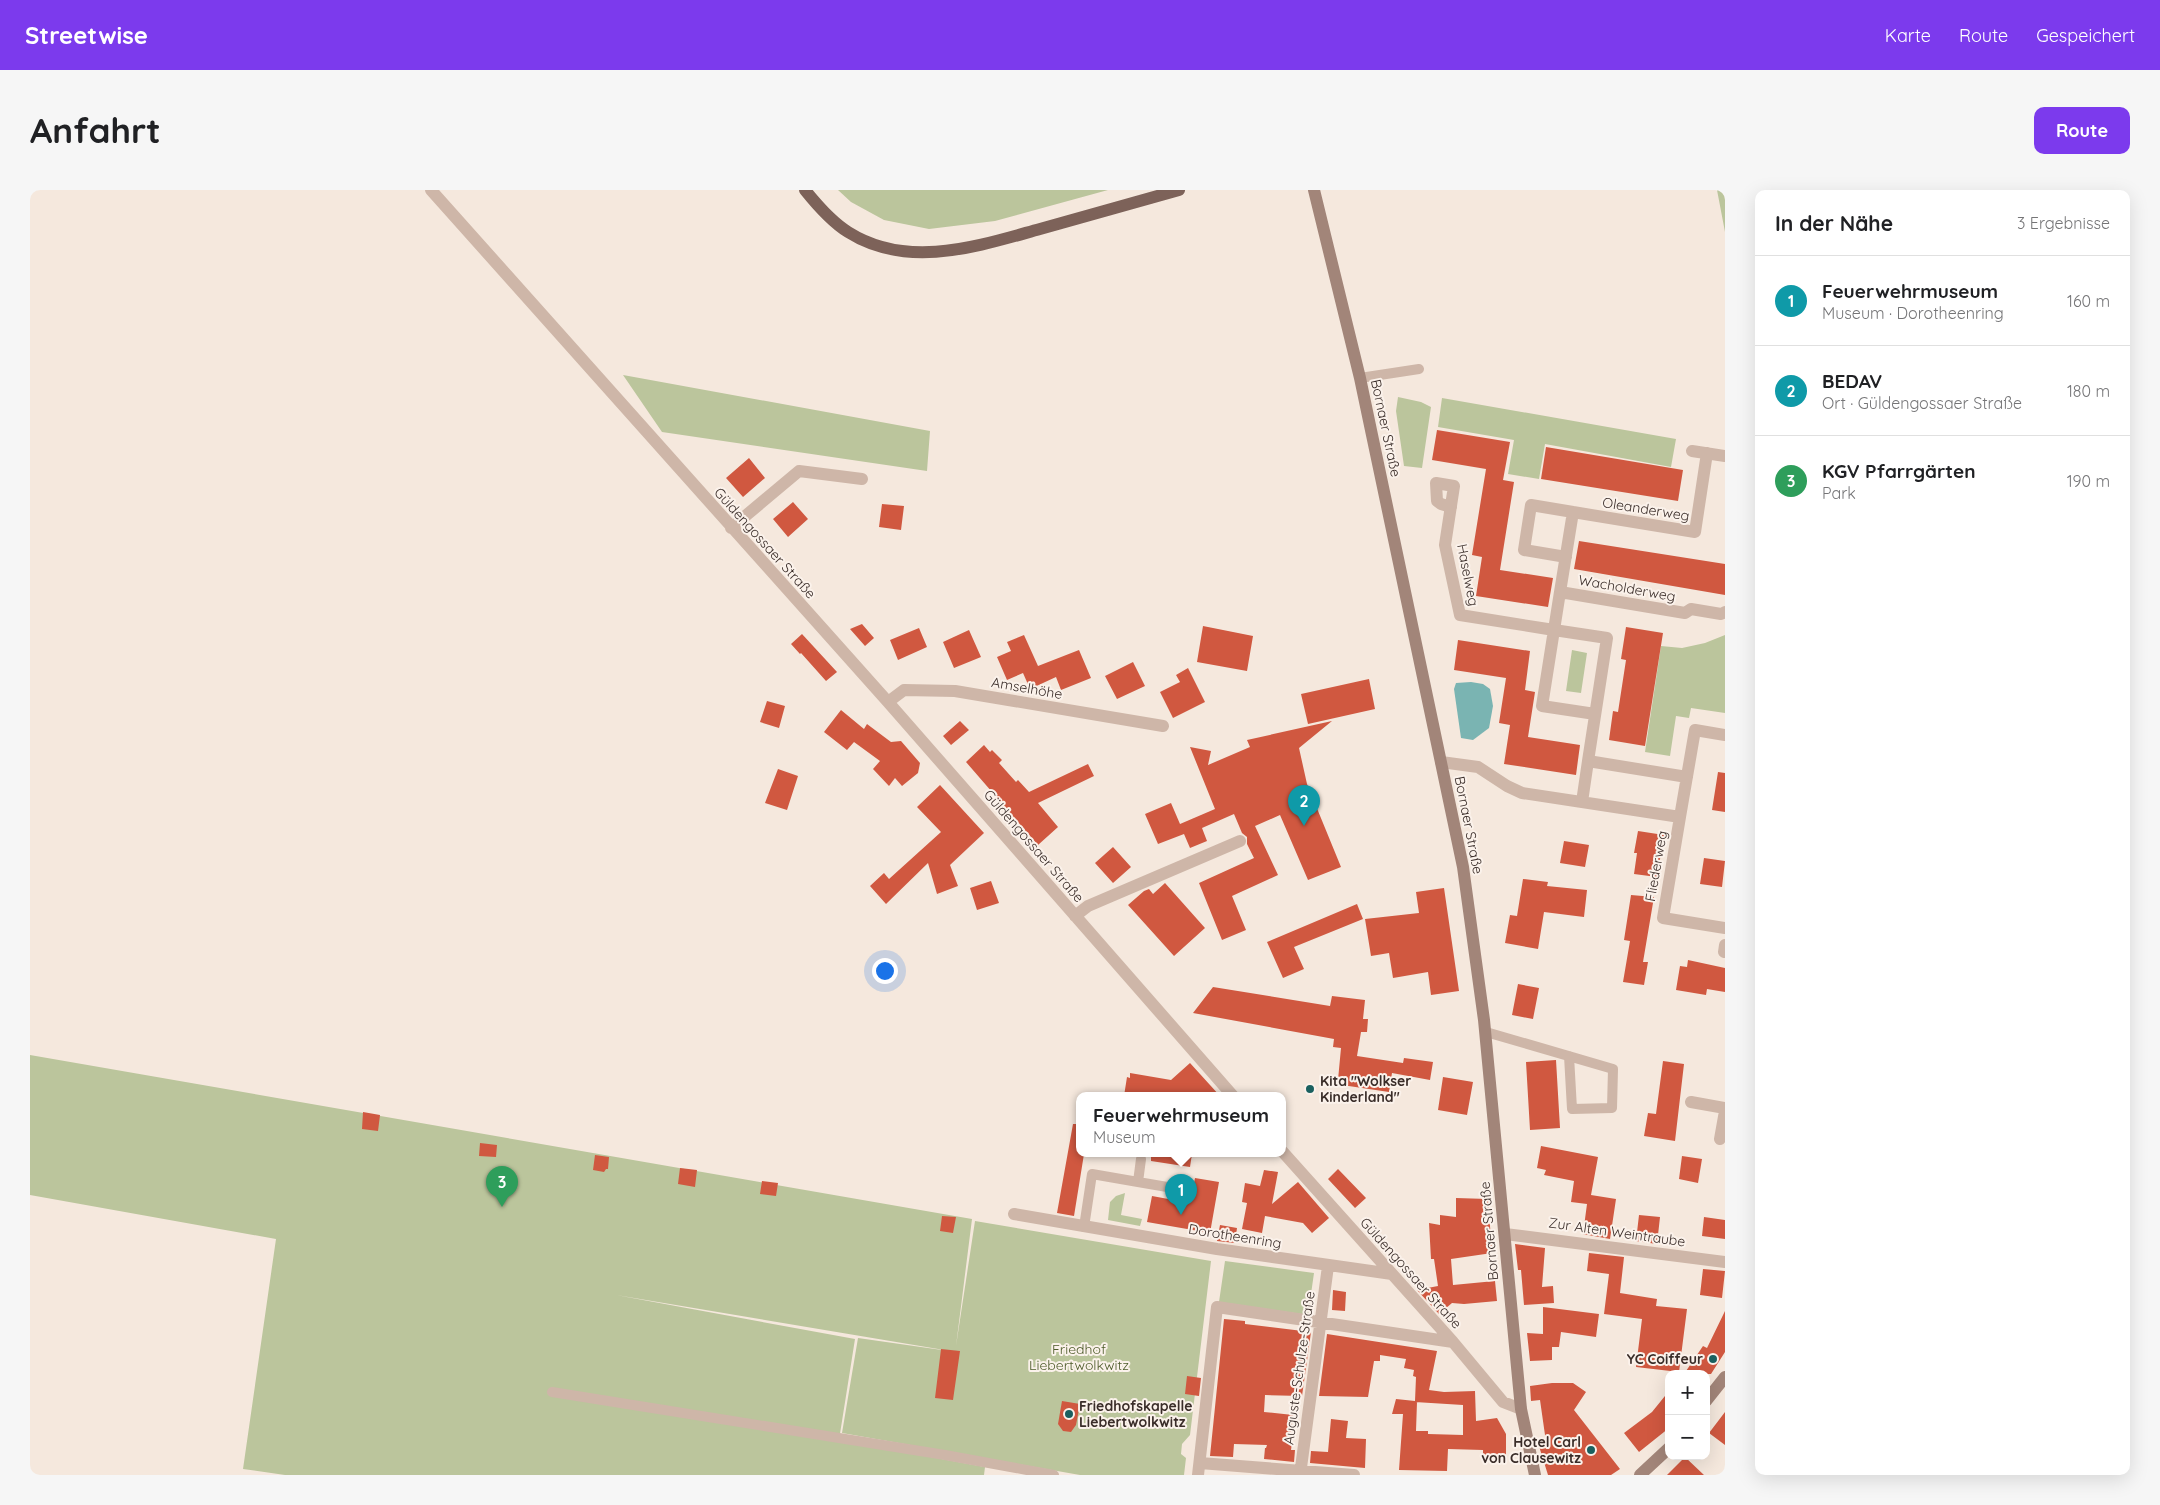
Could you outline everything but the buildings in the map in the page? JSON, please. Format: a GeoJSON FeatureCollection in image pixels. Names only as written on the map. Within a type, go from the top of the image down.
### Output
{"type":"FeatureCollection","features":[{"type":"Feature","properties":{"kind":"main road"},"geometry":{"type":"LineString","coordinates":[[805,190],[820,208],[848,232],[882,247],[926,253],[965,249],[1179,190]]}},
{"type":"Feature","properties":{"kind":"main road","name":"Bornaer Straße"},"geometry":{"type":"LineString","coordinates":[[1314,190],[1360,378],[1463,867],[1486,1032],[1521,1408],[1535,1475]]}},
{"type":"Feature","properties":{"kind":"main road"},"geometry":{"type":"LineString","coordinates":[[1710,1396],[1725,1377]]}},
{"type":"Feature","properties":{"kind":"main road"},"geometry":{"type":"LineString","coordinates":[[1640,1475],[1665,1452]]}},
{"type":"Feature","properties":{"kind":"street","name":"Güldengossaer Straße"},"geometry":{"type":"LineString","coordinates":[[431,190],[888,702],[1229,1092]]}},
{"type":"Feature","properties":{"kind":"street"},"geometry":{"type":"LineString","coordinates":[[1692,450],[1725,456]]}},
{"type":"Feature","properties":{"kind":"street","name":"Oleanderweg"},"geometry":{"type":"LineString","coordinates":[[1566,557],[1524,550],[1531,505],[1695,532],[1707,453]]}},
{"type":"Feature","properties":{"kind":"street"},"geometry":{"type":"LineString","coordinates":[[731,528],[799,471],[862,479]]}},
{"type":"Feature","properties":{"kind":"street","name":"Haselweg"},"geometry":{"type":"LineString","coordinates":[[1451,507],[1445,545],[1460,616],[1554,630]]}},
{"type":"Feature","properties":{"kind":"street"},"geometry":{"type":"LineString","coordinates":[[1560,592],[1573,512]]}},
{"type":"Feature","properties":{"kind":"street","name":"Wacholderweg"},"geometry":{"type":"LineString","coordinates":[[1596,714],[1542,706],[1560,592],[1685,613],[1691,609],[1721,614],[1725,612]]}},
{"type":"Feature","properties":{"kind":"street"},"geometry":{"type":"LineString","coordinates":[[1554,630],[1607,638],[1582,802]]}},
{"type":"Feature","properties":{"kind":"street","name":"Amselhöhe"},"geometry":{"type":"LineString","coordinates":[[888,702],[904,690],[955,691],[1163,726]]}},
{"type":"Feature","properties":{"kind":"street","name":"Fliederweg"},"geometry":{"type":"LineString","coordinates":[[1725,735],[1695,730],[1663,918],[1725,928]]}},
{"type":"Feature","properties":{"kind":"street","name":"Fliederweg"},"geometry":{"type":"LineString","coordinates":[[1442,762],[1478,767],[1507,786],[1522,792],[1680,817]]}},
{"type":"Feature","properties":{"kind":"street"},"geometry":{"type":"LineString","coordinates":[[1588,762],[1687,778]]}},
{"type":"Feature","properties":{"kind":"street","name":"Güldengossaer Straße"},"geometry":{"type":"LineString","coordinates":[[1075,916],[1088,906],[1240,841]]}},
{"type":"Feature","properties":{"kind":"street"},"geometry":{"type":"LineString","coordinates":[[1691,1102],[1725,1110],[1720,1139]]}},
{"type":"Feature","properties":{"kind":"street","name":"Güldengossaer Straße"},"geometry":{"type":"LineString","coordinates":[[1286,1155],[1503,1402],[1521,1408]]}},
{"type":"Feature","properties":{"kind":"street","name":"Dorotheenring"},"geometry":{"type":"LineString","coordinates":[[1014,1214],[1328,1266],[1392,1274]]}},
{"type":"Feature","properties":{"kind":"street","name":"Zur Alten Weintraube"},"geometry":{"type":"LineString","coordinates":[[1505,1234],[1725,1262]]}},
{"type":"Feature","properties":{"kind":"street","name":"Auguste-Schulze-Straße"},"geometry":{"type":"LineString","coordinates":[[1300,1473],[1328,1266]]}},
{"type":"Feature","properties":{"kind":"street"},"geometry":{"type":"LineString","coordinates":[[1354,1475],[1199,1469],[1217,1307],[1452,1342]]}},
{"type":"Feature","properties":{"kind":"lane"},"geometry":{"type":"LineString","coordinates":[[1360,378],[1419,368]]}},
{"type":"Feature","properties":{"kind":"lane"},"geometry":{"type":"LineString","coordinates":[[1486,1032],[1569,1056],[1613,1069],[1612,1108],[1572,1109],[1569,1056]]}},
{"type":"Feature","properties":{"kind":"lane"},"geometry":{"type":"LineString","coordinates":[[1138,1182],[1141,1159]]}},
{"type":"Feature","properties":{"kind":"lane"},"geometry":{"type":"LineString","coordinates":[[1084,1227],[1092,1174],[1173,1188]]}},
{"type":"Feature","properties":{"kind":"lane"},"geometry":{"type":"LineString","coordinates":[[552,1392],[1054,1475]]}},
{"type":"Feature","properties":{"kind":"green space"},"geometry":{"type":"Polygon","coordinates":[[[838,190],[1108,190],[995,221],[929,229],[884,220],[851,202],[838,190]]]}},
{"type":"Feature","properties":{"kind":"green space"},"geometry":{"type":"Polygon","coordinates":[[[1717,190],[1725,190],[1725,232],[1717,190]]]}},
{"type":"Feature","properties":{"kind":"green space"},"geometry":{"type":"Polygon","coordinates":[[[623,375],[930,431],[927,471],[662,432],[623,375]]]}},
{"type":"Feature","properties":{"kind":"green space"},"geometry":{"type":"Polygon","coordinates":[[[1398,397],[1421,402],[1431,407],[1422,468],[1404,466],[1396,411],[1398,397]]]}},
{"type":"Feature","properties":{"kind":"green space"},"geometry":{"type":"Polygon","coordinates":[[[1442,398],[1676,439],[1671,467],[1545,444],[1539,479],[1508,474],[1514,440],[1438,427],[1442,398]]]}},
{"type":"Feature","properties":{"kind":"green space"},"geometry":{"type":"Polygon","coordinates":[[[1725,635],[1725,713],[1691,708],[1689,718],[1676,716],[1670,756],[1645,752],[1661,646],[1682,648],[1705,643],[1725,635]]]}},
{"type":"Feature","properties":{"kind":"green space"},"geometry":{"type":"Polygon","coordinates":[[[1572,650],[1587,653],[1581,693],[1566,691],[1572,650]]]}},
{"type":"Feature","properties":{"kind":"green space","name":"Friedhof Liebertwolkwitz"},"geometry":{"type":"Polygon","coordinates":[[[30,1055],[972,1219],[956,1346],[975,1221],[1211,1261],[1190,1435],[1182,1444],[1181,1454],[1186,1458],[1184,1475],[1080,1475],[842,1433],[858,1338],[956,1352],[616,1295],[855,1339],[839,1440],[985,1467],[984,1475],[285,1475],[243,1469],[276,1239],[30,1195],[30,1055]]]}},
{"type":"Feature","properties":{"kind":"green space"},"geometry":{"type":"Polygon","coordinates":[[[1125,1193],[1121,1215],[1142,1219],[1140,1226],[1108,1220],[1110,1202],[1116,1196],[1125,1193]]]}},
{"type":"Feature","properties":{"kind":"green space"},"geometry":{"type":"Polygon","coordinates":[[[1225,1261],[1314,1273],[1308,1315],[1219,1302],[1225,1261]]]}},
{"type":"Feature","properties":{"kind":"water"},"geometry":{"type":"Polygon","coordinates":[[[1471,682],[1483,684],[1490,689],[1493,706],[1489,728],[1473,740],[1461,738],[1454,689],[1456,683],[1471,682]]]}},
{"type":"Feature","properties":{"kind":"place","name":"BEDAV"},"geometry":{"type":"Point","coordinates":[1304,826]}},
{"type":"Feature","properties":{"kind":"place","name":"Kita \"Wolkser Kinderland\""},"geometry":{"type":"Point","coordinates":[1310,1089]}},
{"type":"Feature","properties":{"kind":"place","name":"KGV Pfarrgärten"},"geometry":{"type":"Point","coordinates":[502,1207]}},
{"type":"Feature","properties":{"kind":"place","name":"Feuerwehrmuseum"},"geometry":{"type":"Point","coordinates":[1181,1215]}},
{"type":"Feature","properties":{"kind":"place","name":"YC Coiffeur"},"geometry":{"type":"Point","coordinates":[1713,1359]}},
{"type":"Feature","properties":{"kind":"place","name":"Friedhofskapelle Liebertwolkwitz"},"geometry":{"type":"Point","coordinates":[1069,1414]}},
{"type":"Feature","properties":{"kind":"place","name":"Hotel Carl von Clausewitz"},"geometry":{"type":"Point","coordinates":[1591,1450]}}]}
